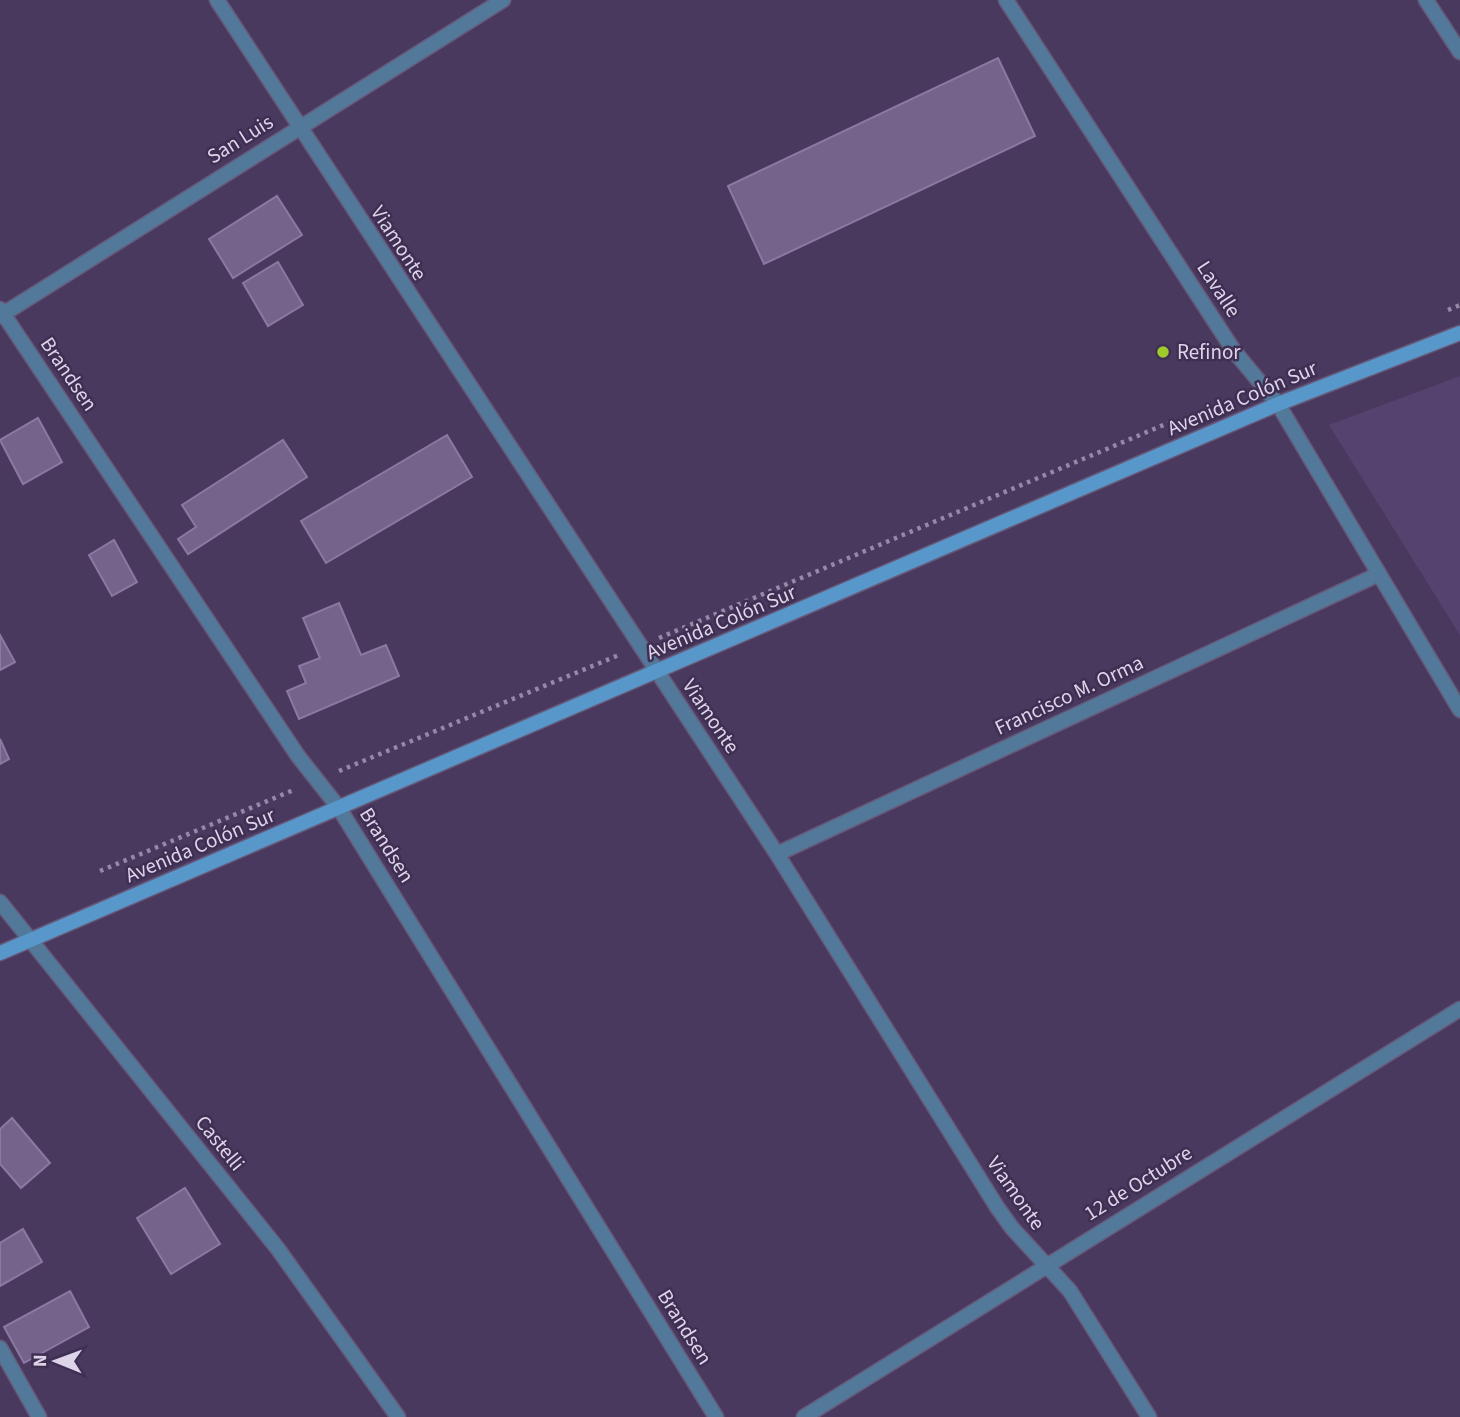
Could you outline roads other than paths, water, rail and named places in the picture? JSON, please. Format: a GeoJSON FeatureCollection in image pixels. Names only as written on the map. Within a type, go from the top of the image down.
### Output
{"type":"FeatureCollection","features":[{"type":"Feature","properties":{"kind":"main road","name":"Avenida Colón Sur"},"geometry":{"type":"LineString","coordinates":[[0,953],[1278,404],[1460,333]]}},
{"type":"Feature","properties":{"kind":"street","name":"Viamonte"},"geometry":{"type":"LineString","coordinates":[[217,0],[298,128],[777,854],[997,1207],[1070,1291],[1149,1417]]}},
{"type":"Feature","properties":{"kind":"street","name":"San Luis"},"geometry":{"type":"LineString","coordinates":[[1,313],[503,0]]}},
{"type":"Feature","properties":{"kind":"street","name":"Lavalle"},"geometry":{"type":"LineString","coordinates":[[1006,0],[1234,351],[1278,404],[1460,710]]}},
{"type":"Feature","properties":{"kind":"street"},"geometry":{"type":"LineString","coordinates":[[1426,0],[1460,52]]}},
{"type":"Feature","properties":{"kind":"street","name":"Brandsen"},"geometry":{"type":"LineString","coordinates":[[1,313],[317,780],[339,808],[716,1417]]}},
{"type":"Feature","properties":{"kind":"street","name":"Francisco M. Orma"},"geometry":{"type":"LineString","coordinates":[[777,854],[1379,574]]}},
{"type":"Feature","properties":{"kind":"street","name":"Castelli"},"geometry":{"type":"LineString","coordinates":[[0,902],[278,1249],[398,1417]]}},
{"type":"Feature","properties":{"kind":"street","name":"12 de Octubre"},"geometry":{"type":"LineString","coordinates":[[804,1417],[1460,1009]]}},
{"type":"Feature","properties":{"kind":"street"},"geometry":{"type":"LineString","coordinates":[[0,1349],[39,1417]]}},
{"type":"Feature","properties":{"kind":"place","name":"Refinor"},"geometry":{"type":"Point","coordinates":[1163,352]}}]}
